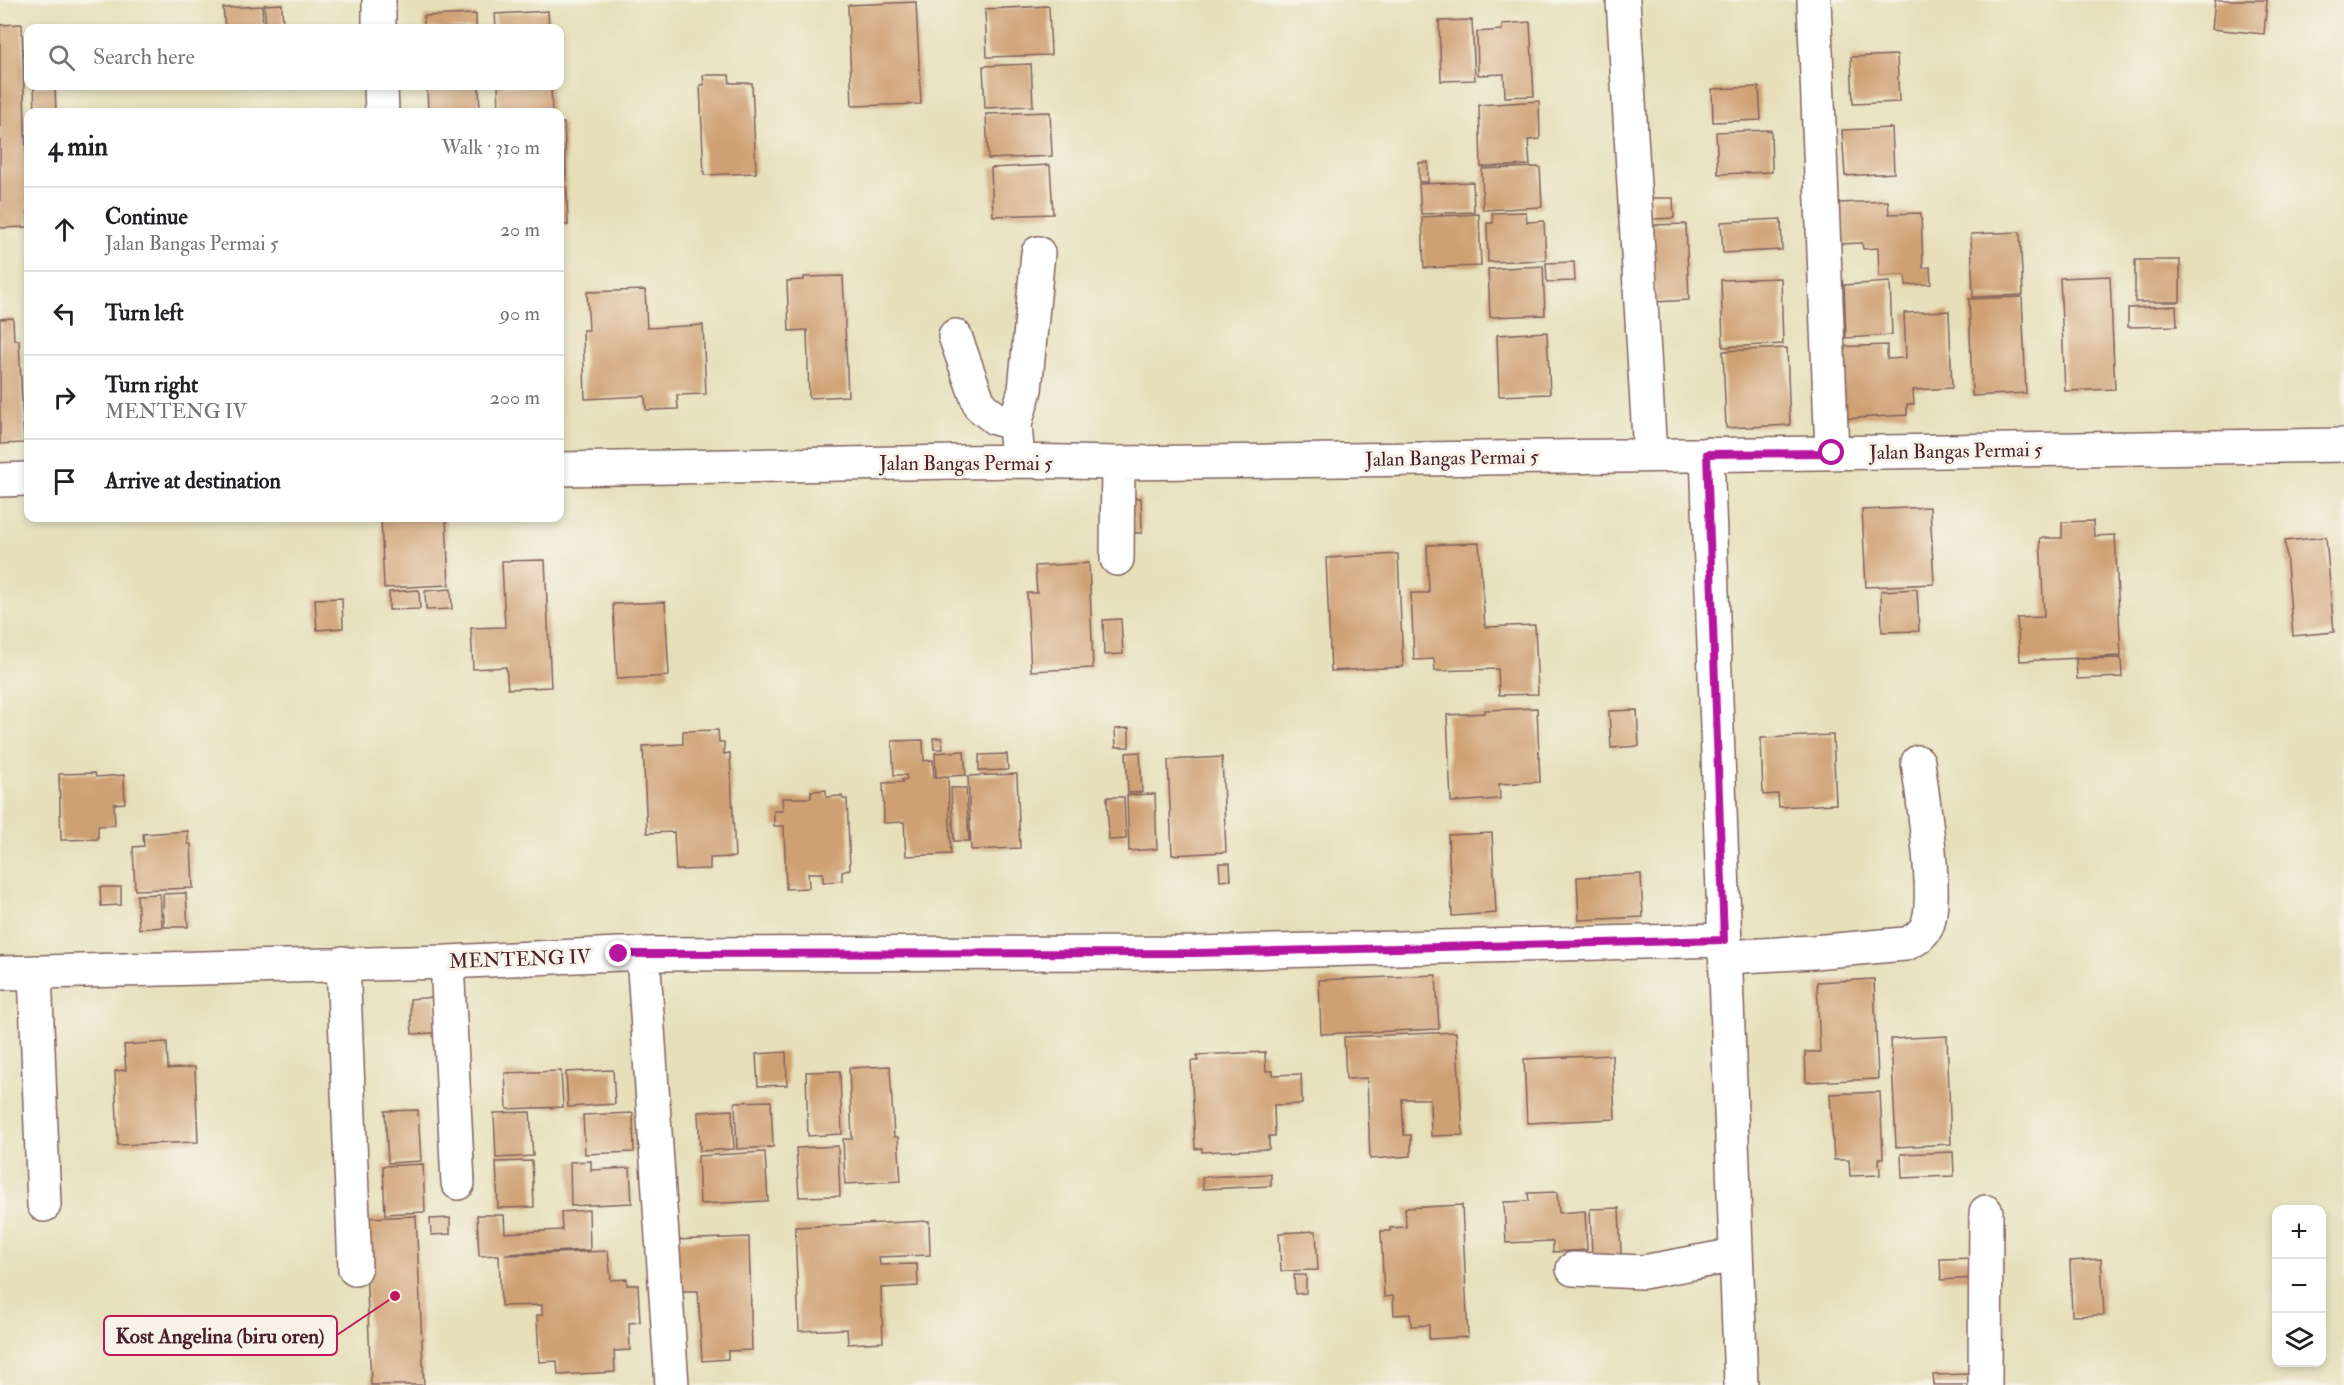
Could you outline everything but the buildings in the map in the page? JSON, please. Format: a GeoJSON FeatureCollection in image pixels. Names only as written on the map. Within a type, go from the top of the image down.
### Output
{"type":"FeatureCollection","features":[{"type":"Feature","properties":{"kind":"street"},"geometry":{"type":"LineString","coordinates":[[379,0],[379,24]]}},
{"type":"Feature","properties":{"kind":"street"},"geometry":{"type":"LineString","coordinates":[[1623,0],[1650,455]]}},
{"type":"Feature","properties":{"kind":"street"},"geometry":{"type":"LineString","coordinates":[[1814,0],[1832,453]]}},
{"type":"Feature","properties":{"kind":"street"},"geometry":{"type":"LineString","coordinates":[[381,90],[381,108]]}},
{"type":"Feature","properties":{"kind":"street"},"geometry":{"type":"LineString","coordinates":[[1018,461],[1015,424],[1025,390],[1038,253]]}},
{"type":"Feature","properties":{"kind":"street"},"geometry":{"type":"LineString","coordinates":[[955,336],[980,406],[995,418],[1015,424]]}},
{"type":"Feature","properties":{"kind":"street","name":"Jalan Bangas Permai 5"},"geometry":{"type":"LineString","coordinates":[[564,469],[1018,461],[1118,463],[2344,445]]}},
{"type":"Feature","properties":{"kind":"street"},"geometry":{"type":"LineString","coordinates":[[1707,454],[1741,1385]]}},
{"type":"Feature","properties":{"kind":"street"},"geometry":{"type":"LineString","coordinates":[[1117,559],[1118,463]]}},
{"type":"Feature","properties":{"kind":"street"},"geometry":{"type":"LineString","coordinates":[[0,480],[24,480]]}},
{"type":"Feature","properties":{"kind":"street","name":"MENTENG IV"},"geometry":{"type":"LineString","coordinates":[[0,973],[447,962],[643,954],[1196,953],[1725,948],[1813,952],[1905,944],[1916,940],[1926,928],[1933,895],[1918,762]]}},
{"type":"Feature","properties":{"kind":"street"},"geometry":{"type":"LineString","coordinates":[[643,954],[672,1385]]}},
{"type":"Feature","properties":{"kind":"street"},"geometry":{"type":"LineString","coordinates":[[447,962],[458,1183]]}},
{"type":"Feature","properties":{"kind":"street"},"geometry":{"type":"LineString","coordinates":[[343,963],[355,1269]]}},
{"type":"Feature","properties":{"kind":"street"},"geometry":{"type":"LineString","coordinates":[[35,972],[44,1205]]}},
{"type":"Feature","properties":{"kind":"street"},"geometry":{"type":"LineString","coordinates":[[1985,1385],[1986,1212]]}},
{"type":"Feature","properties":{"kind":"street"},"geometry":{"type":"LineString","coordinates":[[1574,1269],[1642,1272],[1736,1255]]}},
{"type":"Feature","properties":{"kind":"place","name":"Kost Angelina (biru oren)"},"geometry":{"type":"Point","coordinates":[395,1296]}},
{"type":"Feature","properties":{"kind":"route"},"geometry":{"type":"LineString","coordinates":[[619,954],[1196,953],[1724,940],[1707,454],[1832,453]]}}]}
